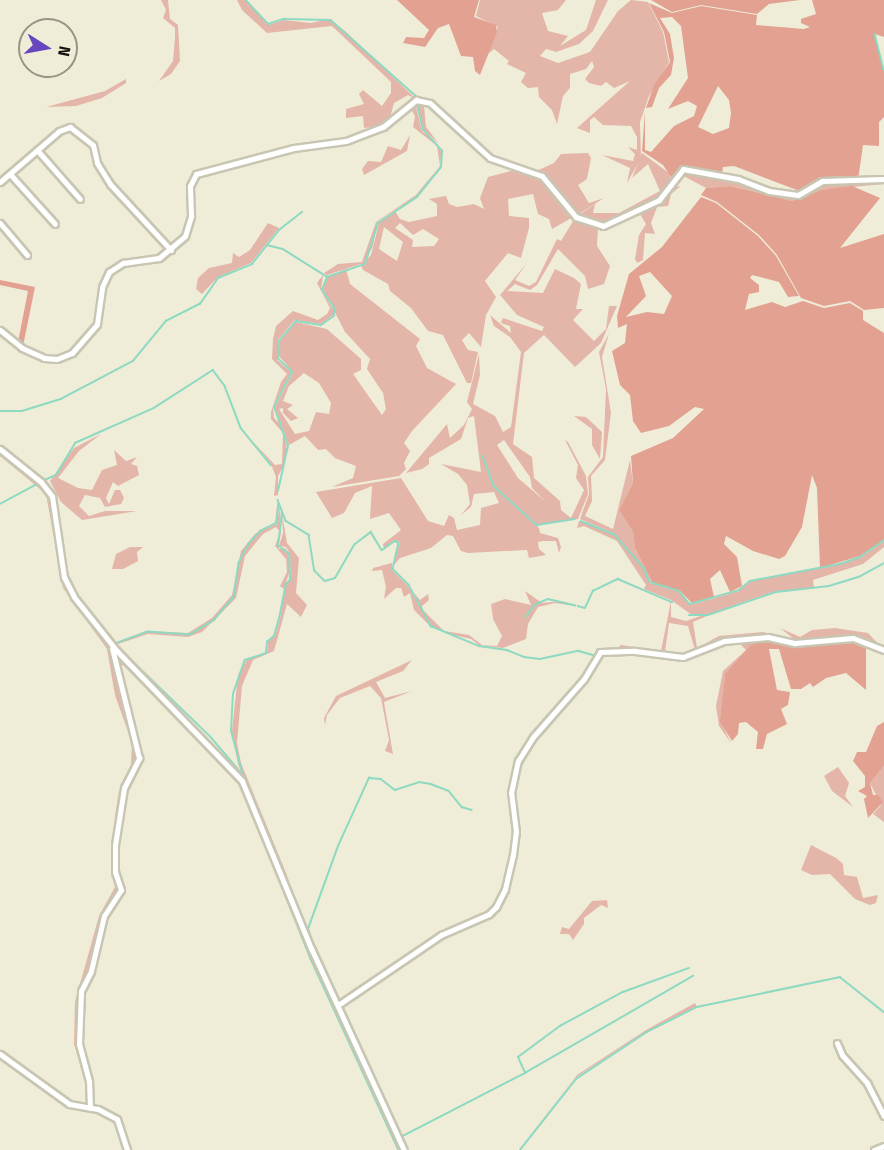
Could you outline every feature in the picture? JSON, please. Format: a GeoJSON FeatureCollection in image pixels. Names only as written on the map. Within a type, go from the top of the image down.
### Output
{"type":"FeatureCollection","features":[{"type":"Feature","properties":{"kind":"street"},"geometry":{"type":"LineString","coordinates":[[0,330],[36,355],[51,359],[68,356],[95,329],[102,287],[108,272],[117,265],[159,258],[185,236],[190,222],[191,181],[200,171],[294,148],[346,141],[383,127],[416,99],[430,103],[490,158],[542,176],[576,217],[603,226],[659,200],[683,170],[738,178],[769,191],[798,195],[822,181],[884,179]]}},
{"type":"Feature","properties":{"kind":"street"},"geometry":{"type":"LineString","coordinates":[[0,182],[66,127],[82,133],[96,149],[96,164],[110,184],[171,250]]}},
{"type":"Feature","properties":{"kind":"street"},"geometry":{"type":"LineString","coordinates":[[37,150],[80,199]]}},
{"type":"Feature","properties":{"kind":"street"},"geometry":{"type":"LineString","coordinates":[[10,174],[55,224]]}},
{"type":"Feature","properties":{"kind":"street"},"geometry":{"type":"LineString","coordinates":[[0,223],[27,255]]}},
{"type":"Feature","properties":{"kind":"street"},"geometry":{"type":"LineString","coordinates":[[0,449],[49,491],[64,577],[74,597],[107,639],[242,781],[338,1005],[404,1150]]}},
{"type":"Feature","properties":{"kind":"street"},"geometry":{"type":"LineString","coordinates":[[338,1005],[441,935],[489,914],[496,907],[505,889],[513,855],[516,832],[511,793],[517,765],[533,737],[585,679],[600,652],[635,651],[683,657],[724,641],[768,637],[795,643],[853,638],[884,651]]}},
{"type":"Feature","properties":{"kind":"street"},"geometry":{"type":"LineString","coordinates":[[90,1108],[89,1081],[79,1044],[81,991],[91,972],[104,916],[121,890],[115,872],[115,845],[124,788],[139,758],[107,639]]}},
{"type":"Feature","properties":{"kind":"street"},"geometry":{"type":"LineString","coordinates":[[837,1043],[842,1055],[867,1083],[884,1116]]}},
{"type":"Feature","properties":{"kind":"street"},"geometry":{"type":"LineString","coordinates":[[0,1054],[69,1104],[90,1108],[117,1119],[127,1150]]}},
{"type":"Feature","properties":{"kind":"street"},"geometry":{"type":"LineString","coordinates":[[874,1150],[884,1146]]}},
{"type":"Feature","properties":{"kind":"shaded area"},"geometry":{"type":"Polygon","coordinates":[[[161,0],[168,0],[170,19],[178,25],[180,61],[171,74],[159,81],[173,61],[175,38],[175,28],[163,18],[166,10],[161,0]]]}},
{"type":"Feature","properties":{"kind":"shaded area"},"geometry":{"type":"Polygon","coordinates":[[[237,0],[245,0],[268,25],[283,20],[311,23],[328,19],[345,31],[416,99],[408,95],[394,103],[389,121],[382,126],[364,128],[363,116],[346,118],[346,109],[364,104],[359,94],[363,90],[382,106],[391,93],[391,82],[332,26],[267,33],[242,10],[237,0]]]}},
{"type":"Feature","properties":{"kind":"shaded area"},"geometry":{"type":"Polygon","coordinates":[[[397,0],[479,0],[474,17],[496,25],[497,32],[480,75],[475,71],[473,57],[461,56],[449,24],[438,28],[425,47],[403,43],[406,37],[424,38],[429,30],[397,0]]]}},
{"type":"Feature","properties":{"kind":"shaded area"},"geometry":{"type":"Polygon","coordinates":[[[480,0],[566,0],[558,10],[542,13],[548,31],[568,36],[560,46],[586,30],[596,0],[608,0],[593,31],[579,44],[556,52],[546,49],[540,56],[558,63],[590,52],[618,11],[631,0],[648,2],[663,32],[669,62],[649,96],[640,122],[641,158],[627,183],[630,168],[602,155],[633,161],[635,154],[628,147],[637,150],[637,137],[631,126],[603,125],[594,117],[590,120],[590,133],[577,128],[630,81],[614,88],[606,82],[601,86],[589,83],[585,79],[594,67],[592,61],[586,69],[570,74],[570,88],[563,96],[557,124],[552,110],[539,97],[538,87],[528,88],[521,82],[526,73],[507,64],[509,61],[494,49],[488,54],[498,27],[476,16],[480,0]]]}},
{"type":"Feature","properties":{"kind":"shaded area"},"geometry":{"type":"Polygon","coordinates":[[[651,0],[800,0],[769,4],[757,14],[701,5],[672,12],[651,0]]]}},
{"type":"Feature","properties":{"kind":"shaded area"},"geometry":{"type":"Polygon","coordinates":[[[812,0],[884,0],[884,37],[875,34],[884,71],[884,117],[879,122],[879,146],[863,145],[858,180],[815,182],[802,192],[734,166],[723,167],[722,174],[683,169],[673,180],[663,165],[642,151],[645,111],[645,150],[651,152],[674,126],[694,116],[697,106],[688,101],[668,109],[688,78],[681,26],[672,17],[660,18],[670,34],[674,58],[671,75],[659,88],[652,107],[646,108],[654,85],[670,62],[664,32],[649,3],[672,13],[701,6],[757,15],[756,25],[804,29],[810,27],[801,23],[801,19],[816,14],[812,0]],[[718,86],[698,127],[713,134],[729,128],[731,113],[729,100],[718,86]]]}},
{"type":"Feature","properties":{"kind":"shaded area"},"geometry":{"type":"Polygon","coordinates":[[[126,79],[126,83],[102,98],[76,106],[46,107],[105,91],[126,79]]]}},
{"type":"Feature","properties":{"kind":"shaded area"},"geometry":{"type":"Polygon","coordinates":[[[416,101],[430,104],[424,106],[426,127],[439,144],[424,130],[415,103],[422,131],[435,142],[441,151],[440,167],[417,196],[377,222],[373,246],[364,263],[327,275],[324,273],[338,264],[362,262],[376,222],[416,195],[440,166],[437,146],[413,127],[415,116],[411,109],[416,101]]]}},
{"type":"Feature","properties":{"kind":"shaded area"},"geometry":{"type":"Polygon","coordinates":[[[410,135],[407,151],[364,175],[362,169],[368,161],[381,162],[388,146],[401,150],[410,135]]]}},
{"type":"Feature","properties":{"kind":"shaded area"},"geometry":{"type":"Polygon","coordinates":[[[588,153],[591,158],[587,179],[578,185],[589,203],[604,198],[576,216],[552,186],[534,172],[554,163],[561,154],[588,153]]]}},
{"type":"Feature","properties":{"kind":"shaded area"},"geometry":{"type":"Polygon","coordinates":[[[642,153],[669,173],[672,181],[663,196],[608,226],[576,217],[595,204],[593,213],[619,213],[660,191],[648,164],[632,178],[642,153]]]}},
{"type":"Feature","properties":{"kind":"shaded area"},"geometry":{"type":"Polygon","coordinates":[[[518,169],[548,183],[562,207],[573,217],[552,229],[549,219],[538,214],[533,194],[508,199],[509,216],[529,218],[529,228],[521,258],[508,253],[485,281],[496,297],[486,315],[481,347],[469,333],[462,340],[468,350],[478,352],[471,383],[467,383],[443,335],[428,331],[411,308],[390,291],[388,284],[363,270],[361,265],[371,255],[379,223],[395,211],[400,219],[409,222],[437,216],[437,204],[429,199],[446,196],[449,204],[457,207],[474,204],[484,209],[480,198],[488,177],[518,169]],[[400,223],[395,228],[413,240],[412,247],[434,246],[439,239],[423,229],[413,235],[400,223]],[[384,227],[379,249],[397,261],[403,242],[384,227]]]}},
{"type":"Feature","properties":{"kind":"shaded area"},"geometry":{"type":"Polygon","coordinates":[[[683,171],[798,196],[816,184],[884,180],[884,184],[821,190],[792,201],[732,186],[706,188],[678,173],[683,171]]]}},
{"type":"Feature","properties":{"kind":"shaded area"},"geometry":{"type":"Polygon","coordinates":[[[681,186],[671,194],[668,206],[657,207],[651,223],[655,234],[645,233],[643,260],[637,263],[635,259],[639,235],[646,224],[638,211],[659,202],[671,188],[681,186]]]}},
{"type":"Feature","properties":{"kind":"shaded area"},"geometry":{"type":"Polygon","coordinates":[[[731,186],[792,201],[821,190],[852,186],[880,198],[840,248],[884,234],[884,308],[864,310],[850,301],[824,306],[801,298],[777,255],[759,235],[717,202],[701,195],[706,188],[731,186]]]}},
{"type":"Feature","properties":{"kind":"shaded area"},"geometry":{"type":"Polygon","coordinates":[[[701,197],[716,203],[758,236],[776,256],[799,296],[788,297],[779,282],[752,275],[750,278],[759,285],[759,292],[749,294],[745,310],[772,302],[785,307],[803,301],[824,308],[850,303],[863,311],[863,320],[884,333],[884,540],[860,556],[820,568],[817,488],[812,475],[802,527],[785,556],[779,559],[753,551],[726,536],[724,544],[737,557],[742,586],[730,592],[720,570],[710,579],[714,597],[693,604],[679,590],[653,584],[635,548],[633,532],[619,510],[633,483],[631,456],[673,438],[704,409],[695,407],[669,426],[641,433],[633,421],[630,395],[620,385],[612,351],[625,343],[627,324],[618,328],[617,316],[629,274],[662,247],[701,197]],[[650,272],[639,276],[646,296],[626,317],[647,312],[664,314],[672,296],[650,272]]]}},
{"type":"Feature","properties":{"kind":"shaded area"},"geometry":{"type":"Polygon","coordinates":[[[575,218],[598,226],[597,246],[610,266],[604,284],[588,289],[585,276],[558,249],[537,285],[530,290],[515,284],[507,291],[543,293],[555,269],[574,278],[581,284],[576,309],[583,309],[573,320],[594,341],[606,329],[609,306],[617,306],[601,343],[575,367],[544,335],[524,353],[513,444],[532,457],[534,478],[560,501],[561,510],[571,518],[584,490],[576,478],[578,465],[565,440],[568,442],[586,476],[588,494],[578,519],[537,525],[494,485],[483,455],[493,486],[539,528],[540,533],[558,538],[561,547],[559,553],[556,541],[543,541],[538,542],[539,549],[546,555],[529,558],[527,550],[468,553],[461,551],[453,536],[447,535],[431,548],[400,558],[393,566],[400,542],[394,540],[384,549],[383,544],[401,530],[389,513],[370,519],[372,486],[355,493],[344,513],[332,518],[316,492],[401,478],[428,521],[444,526],[449,515],[454,518],[457,530],[480,525],[481,508],[499,503],[494,492],[474,494],[471,507],[461,515],[470,504],[467,485],[458,474],[441,464],[481,472],[474,416],[468,418],[461,439],[429,458],[429,464],[422,469],[406,473],[447,424],[450,438],[464,425],[472,409],[467,402],[479,354],[480,375],[473,404],[495,416],[503,432],[511,427],[521,352],[510,337],[494,326],[490,315],[511,333],[510,326],[501,323],[503,318],[542,331],[544,327],[517,315],[500,295],[527,263],[515,280],[529,286],[536,282],[557,239],[561,241],[575,218]],[[504,440],[497,445],[518,478],[546,502],[532,488],[530,477],[504,440]]]}},
{"type":"Feature","properties":{"kind":"shaded area"},"geometry":{"type":"Polygon","coordinates":[[[268,223],[279,228],[251,263],[218,277],[202,294],[196,289],[198,278],[209,268],[232,263],[233,253],[239,257],[250,250],[268,223]]]}},
{"type":"Feature","properties":{"kind":"shaded area"},"geometry":{"type":"Polygon","coordinates":[[[346,269],[350,284],[420,339],[416,346],[427,368],[456,384],[412,431],[404,443],[410,451],[404,463],[406,469],[399,476],[332,487],[353,478],[356,466],[335,458],[326,449],[318,450],[305,436],[289,445],[275,407],[293,372],[278,355],[279,342],[296,322],[327,329],[361,359],[361,370],[353,374],[382,415],[386,409],[383,393],[367,369],[370,359],[345,332],[323,289],[328,277],[346,269]],[[304,373],[289,386],[283,401],[293,405],[287,409],[298,418],[291,421],[283,413],[283,408],[279,409],[295,434],[309,431],[316,412],[329,414],[331,403],[319,383],[304,373]]]}},
{"type":"Feature","properties":{"kind":"shaded area"},"geometry":{"type":"Polygon","coordinates":[[[323,275],[321,290],[333,309],[333,315],[321,324],[295,320],[277,341],[277,360],[291,372],[273,407],[274,418],[282,426],[287,449],[284,465],[278,476],[278,495],[274,496],[276,477],[271,464],[253,442],[275,465],[282,464],[283,433],[271,419],[271,412],[281,382],[287,374],[272,359],[273,339],[276,326],[293,311],[318,320],[327,314],[330,308],[317,283],[323,275]]]}},
{"type":"Feature","properties":{"kind":"shaded area"},"geometry":{"type":"Polygon","coordinates":[[[0,280],[35,287],[23,346],[18,342],[28,291],[0,285],[0,280]]]}},
{"type":"Feature","properties":{"kind":"shaded area"},"geometry":{"type":"Polygon","coordinates":[[[609,334],[602,357],[611,413],[605,460],[591,476],[592,501],[585,516],[613,529],[630,460],[633,483],[619,510],[633,532],[635,548],[653,584],[615,534],[580,519],[589,494],[588,477],[603,457],[606,389],[599,352],[609,334]]]}},
{"type":"Feature","properties":{"kind":"shaded area"},"geometry":{"type":"Polygon","coordinates":[[[574,416],[586,417],[602,432],[600,459],[592,445],[592,429],[574,416]]]}},
{"type":"Feature","properties":{"kind":"shaded area"},"geometry":{"type":"Polygon","coordinates":[[[101,434],[79,451],[58,478],[78,488],[92,490],[102,470],[117,465],[114,450],[126,461],[137,457],[131,464],[137,466],[139,475],[118,486],[113,482],[106,498],[109,504],[115,490],[120,490],[124,498],[121,504],[105,507],[100,498],[85,495],[79,506],[89,516],[105,511],[137,511],[82,520],[61,502],[50,481],[74,448],[101,434]]]}},
{"type":"Feature","properties":{"kind":"shaded area"},"geometry":{"type":"Polygon","coordinates":[[[0,450],[35,478],[51,496],[63,577],[111,649],[138,757],[129,775],[114,845],[120,890],[103,916],[89,971],[79,991],[78,1045],[86,1068],[88,1091],[74,1044],[75,1002],[99,916],[115,887],[111,872],[115,816],[119,791],[131,765],[132,743],[115,695],[107,649],[63,588],[46,494],[0,456],[0,450]]]}},
{"type":"Feature","properties":{"kind":"shaded area"},"geometry":{"type":"Polygon","coordinates":[[[278,497],[277,523],[263,530],[277,524],[280,506],[281,533],[278,546],[279,549],[285,548],[288,552],[290,570],[284,589],[280,586],[287,572],[286,559],[275,546],[280,532],[276,527],[263,534],[245,556],[236,598],[202,632],[188,637],[148,634],[115,645],[244,778],[285,875],[256,801],[238,764],[232,731],[238,675],[248,658],[267,653],[268,642],[275,636],[280,619],[286,584],[291,580],[290,554],[286,547],[279,546],[283,533],[282,513],[287,543],[299,558],[296,593],[307,605],[301,617],[287,604],[274,651],[253,660],[242,686],[237,743],[241,763],[286,873],[306,931],[245,785],[117,650],[114,644],[146,631],[188,633],[212,618],[232,595],[241,551],[255,534],[275,523],[278,497]]]}},
{"type":"Feature","properties":{"kind":"shaded area"},"geometry":{"type":"Polygon","coordinates":[[[579,521],[615,535],[643,568],[650,583],[679,591],[690,605],[739,591],[751,581],[841,564],[861,557],[884,541],[884,547],[863,564],[813,580],[814,588],[776,591],[708,614],[692,615],[671,600],[644,589],[646,585],[617,541],[584,526],[577,528],[579,521]]]}},
{"type":"Feature","properties":{"kind":"shaded area"},"geometry":{"type":"Polygon","coordinates":[[[130,547],[143,547],[137,552],[138,561],[123,569],[112,569],[116,554],[130,547]]]}},
{"type":"Feature","properties":{"kind":"shaded area"},"geometry":{"type":"Polygon","coordinates":[[[392,563],[392,570],[408,586],[431,627],[414,610],[410,593],[404,597],[401,588],[396,588],[384,599],[386,587],[382,570],[372,571],[373,568],[392,563]]]}},
{"type":"Feature","properties":{"kind":"shaded area"},"geometry":{"type":"Polygon","coordinates":[[[525,591],[542,603],[561,601],[576,606],[555,603],[538,607],[528,624],[526,639],[503,648],[479,645],[471,639],[446,633],[432,626],[425,617],[414,593],[420,600],[428,594],[429,600],[422,606],[423,610],[444,631],[469,635],[482,645],[497,646],[502,636],[493,619],[491,604],[505,599],[531,605],[525,591]]]}},
{"type":"Feature","properties":{"kind":"shaded area"},"geometry":{"type":"Polygon","coordinates":[[[671,601],[671,617],[686,621],[735,604],[693,622],[697,648],[719,636],[763,632],[794,639],[780,628],[800,637],[812,630],[835,628],[868,633],[884,650],[872,643],[819,638],[803,642],[735,639],[687,656],[616,649],[621,645],[661,651],[671,601]],[[669,623],[665,652],[687,654],[695,650],[688,626],[669,623]]]}},
{"type":"Feature","properties":{"kind":"shaded area"},"geometry":{"type":"Polygon","coordinates":[[[843,638],[866,642],[866,690],[846,673],[826,678],[813,687],[810,683],[801,689],[791,689],[779,649],[769,649],[777,690],[790,692],[788,705],[781,709],[787,724],[767,734],[763,749],[756,749],[758,732],[746,722],[739,723],[738,734],[732,741],[720,722],[725,674],[756,639],[843,638]]]}},
{"type":"Feature","properties":{"kind":"shaded area"},"geometry":{"type":"Polygon","coordinates":[[[756,639],[725,675],[721,722],[731,743],[719,726],[716,706],[723,671],[746,650],[741,645],[718,645],[684,662],[642,654],[600,655],[586,679],[552,721],[585,679],[597,656],[603,651],[635,651],[683,658],[724,641],[751,641],[751,644],[756,639]]]}},
{"type":"Feature","properties":{"kind":"shaded area"},"geometry":{"type":"Polygon","coordinates":[[[116,652],[238,777],[403,1150],[311,959],[238,782],[124,666],[116,662],[116,652]]]}},
{"type":"Feature","properties":{"kind":"shaded area"},"geometry":{"type":"Polygon","coordinates":[[[412,660],[403,671],[376,682],[385,698],[412,691],[384,702],[393,754],[385,751],[389,740],[381,698],[370,686],[340,698],[327,715],[325,725],[324,718],[336,696],[412,660]]]}},
{"type":"Feature","properties":{"kind":"shaded area"},"geometry":{"type":"Polygon","coordinates":[[[884,722],[884,766],[870,783],[873,795],[878,795],[883,802],[868,818],[864,799],[867,796],[858,791],[865,787],[865,776],[853,761],[857,752],[866,752],[877,726],[884,722]]]}},
{"type":"Feature","properties":{"kind":"shaded area"},"geometry":{"type":"Polygon","coordinates":[[[884,766],[884,822],[873,814],[881,805],[870,783],[884,766]]]}},
{"type":"Feature","properties":{"kind":"shaded area"},"geometry":{"type":"Polygon","coordinates":[[[838,767],[849,783],[845,796],[853,807],[832,791],[824,776],[838,767]]]}},
{"type":"Feature","properties":{"kind":"shaded area"},"geometry":{"type":"Polygon","coordinates":[[[811,845],[843,864],[844,875],[857,877],[863,898],[878,895],[876,903],[870,905],[855,899],[830,874],[812,875],[801,870],[811,845]]]}},
{"type":"Feature","properties":{"kind":"shaded area"},"geometry":{"type":"Polygon","coordinates":[[[607,900],[608,908],[601,905],[584,918],[584,924],[573,940],[569,934],[560,934],[562,927],[569,929],[592,901],[607,900]]]}},
{"type":"Feature","properties":{"kind":"shaded area"},"geometry":{"type":"Polygon","coordinates":[[[695,1003],[697,1007],[647,1031],[575,1078],[518,1150],[577,1075],[646,1030],[695,1003]]]}},
{"type":"Feature","properties":{"kind":"waterway"},"geometry":{"type":"LineString","coordinates":[[246,0],[268,24],[283,19],[331,20],[416,96]]}},
{"type":"Feature","properties":{"kind":"waterway"},"geometry":{"type":"LineString","coordinates":[[875,34],[884,69]]}},
{"type":"Feature","properties":{"kind":"waterway"},"geometry":{"type":"LineString","coordinates":[[278,491],[288,446],[274,407],[292,372],[278,359],[278,342],[296,321],[321,325],[334,316],[334,308],[322,290],[327,277],[365,264],[378,223],[417,197],[441,167],[442,151],[423,130],[417,103]]}},
{"type":"Feature","properties":{"kind":"waterway"},"geometry":{"type":"LineString","coordinates":[[0,411],[22,411],[61,399],[133,361],[166,321],[200,304],[218,278],[252,264],[279,230],[302,212]]}},
{"type":"Feature","properties":{"kind":"waterway"},"geometry":{"type":"LineString","coordinates":[[267,245],[283,249],[326,276]]}},
{"type":"Feature","properties":{"kind":"waterway"},"geometry":{"type":"LineString","coordinates":[[42,481],[56,475],[75,443],[154,408],[213,370],[225,386],[241,428],[271,465]]}},
{"type":"Feature","properties":{"kind":"waterway"},"geometry":{"type":"LineString","coordinates":[[483,456],[494,486],[537,525],[575,519]]}},
{"type":"Feature","properties":{"kind":"waterway"},"geometry":{"type":"LineString","coordinates":[[0,504],[37,484]]}},
{"type":"Feature","properties":{"kind":"waterway"},"geometry":{"type":"LineString","coordinates":[[278,500],[286,521],[309,535],[315,571],[325,581],[335,578],[355,544],[371,532],[382,550],[395,541],[399,543],[393,569],[409,585],[431,626],[479,646],[507,650],[524,657],[540,659],[579,651],[593,655]]}},
{"type":"Feature","properties":{"kind":"waterway"},"geometry":{"type":"LineString","coordinates":[[279,504],[277,523],[261,531],[249,544],[239,563],[234,597],[215,620],[190,635],[148,632],[115,644],[210,736],[245,777],[285,875]]}},
{"type":"Feature","properties":{"kind":"waterway"},"geometry":{"type":"LineString","coordinates":[[242,773],[231,731],[233,694],[245,660],[266,653],[267,642],[274,636],[279,619],[286,584],[290,580],[289,554],[278,546],[282,512]]}},
{"type":"Feature","properties":{"kind":"waterway"},"geometry":{"type":"LineString","coordinates":[[581,521],[615,535],[644,568],[650,582],[679,591],[690,604],[739,590],[750,581],[840,564],[860,557],[884,540]]}},
{"type":"Feature","properties":{"kind":"waterway"},"geometry":{"type":"LineString","coordinates":[[689,615],[708,615],[776,592],[829,586],[859,577],[884,563]]}},
{"type":"Feature","properties":{"kind":"waterway"},"geometry":{"type":"LineString","coordinates":[[578,606],[585,608],[593,591],[618,579],[672,602]]}},
{"type":"Feature","properties":{"kind":"waterway"},"geometry":{"type":"LineString","coordinates":[[526,617],[534,605],[548,599],[575,605]]}},
{"type":"Feature","properties":{"kind":"waterway"},"geometry":{"type":"LineString","coordinates":[[311,939],[308,929],[338,846],[369,778],[381,779],[395,790],[419,782],[431,784],[449,791],[462,807],[472,810]]}},
{"type":"Feature","properties":{"kind":"waterway"},"geometry":{"type":"LineString","coordinates":[[281,883],[311,959],[399,1150]]}},
{"type":"Feature","properties":{"kind":"waterway"},"geometry":{"type":"LineString","coordinates":[[525,1073],[518,1057],[560,1026],[623,992],[689,968]]}},
{"type":"Feature","properties":{"kind":"waterway"},"geometry":{"type":"LineString","coordinates":[[401,1137],[525,1073],[693,976]]}},
{"type":"Feature","properties":{"kind":"waterway"},"geometry":{"type":"LineString","coordinates":[[520,1150],[576,1079],[647,1032],[697,1007],[840,977],[884,1012]]}}]}
